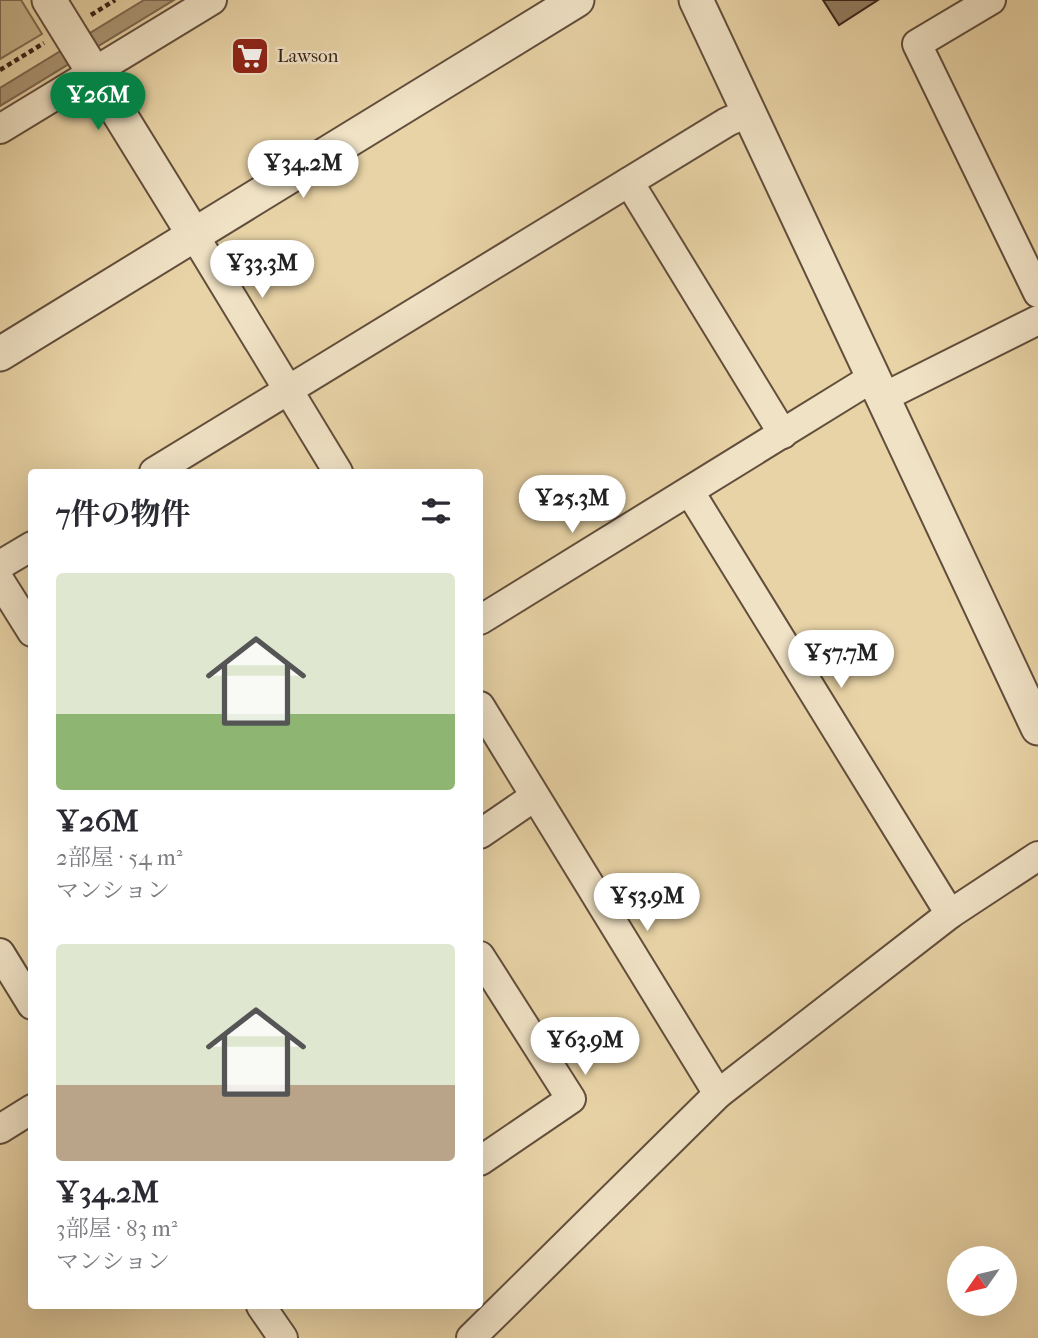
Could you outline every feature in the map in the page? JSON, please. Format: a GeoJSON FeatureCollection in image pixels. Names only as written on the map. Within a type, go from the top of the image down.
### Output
{"type":"FeatureCollection","features":[{"type":"Feature","properties":{"kind":"street"},"geometry":{"type":"LineString","coordinates":[[49,0],[336,469]]}},
{"type":"Feature","properties":{"kind":"street"},"geometry":{"type":"LineString","coordinates":[[0,129],[212,0]]}},
{"type":"Feature","properties":{"kind":"street"},"geometry":{"type":"LineString","coordinates":[[0,354],[577,0]]}},
{"type":"Feature","properties":{"kind":"street"},"geometry":{"type":"LineString","coordinates":[[696,0],[1038,728]]}},
{"type":"Feature","properties":{"kind":"street"},"geometry":{"type":"LineString","coordinates":[[991,0],[917,44],[1038,293]]}},
{"type":"Feature","properties":{"kind":"street"},"geometry":{"type":"LineString","coordinates":[[160,469],[629,182],[747,113]]}},
{"type":"Feature","properties":{"kind":"street"},"geometry":{"type":"LineString","coordinates":[[629,182],[783,434]]}},
{"type":"Feature","properties":{"kind":"street"},"geometry":{"type":"LineString","coordinates":[[483,618],[783,434],[877,388],[1038,320]]}},
{"type":"Feature","properties":{"kind":"street"},"geometry":{"type":"LineString","coordinates":[[690,492],[950,914]]}},
{"type":"Feature","properties":{"kind":"street"},"geometry":{"type":"LineString","coordinates":[[0,565],[28,548]]}},
{"type":"Feature","properties":{"kind":"street"},"geometry":{"type":"LineString","coordinates":[[0,581],[28,626]]}},
{"type":"Feature","properties":{"kind":"street"},"geometry":{"type":"LineString","coordinates":[[483,711],[718,1094]]}},
{"type":"Feature","properties":{"kind":"street"},"geometry":{"type":"LineString","coordinates":[[483,832],[534,797]]}},
{"type":"Feature","properties":{"kind":"street"},"geometry":{"type":"LineString","coordinates":[[471,1338],[718,1094],[950,914],[1038,856]]}},
{"type":"Feature","properties":{"kind":"street"},"geometry":{"type":"LineString","coordinates":[[0,953],[28,998]]}},
{"type":"Feature","properties":{"kind":"street"},"geometry":{"type":"LineString","coordinates":[[483,961],[570,1099],[483,1159]]}},
{"type":"Feature","properties":{"kind":"street"},"geometry":{"type":"LineString","coordinates":[[0,1129],[28,1112]]}},
{"type":"Feature","properties":{"kind":"street"},"geometry":{"type":"LineString","coordinates":[[265,1309],[283,1338]]}},
{"type":"Feature","properties":{"kind":"path"},"geometry":{"type":"LineString","coordinates":[[0,70],[67,30]]}},
{"type":"Feature","properties":{"kind":"shaded area"},"geometry":{"type":"Polygon","coordinates":[[[0,0],[21,0],[42,34],[0,59],[0,0]]]}},
{"type":"Feature","properties":{"kind":"shaded area"},"geometry":{"type":"Polygon","coordinates":[[[144,0],[174,0],[0,106],[0,88],[144,0]]]}},
{"type":"Feature","properties":{"kind":"building"},"geometry":{"type":"Polygon","coordinates":[[[823,0],[878,0],[839,25],[823,0]]]}},
{"type":"Feature","properties":{"kind":"place","name":"Lawson"},"geometry":{"type":"Point","coordinates":[250,56]}}]}
